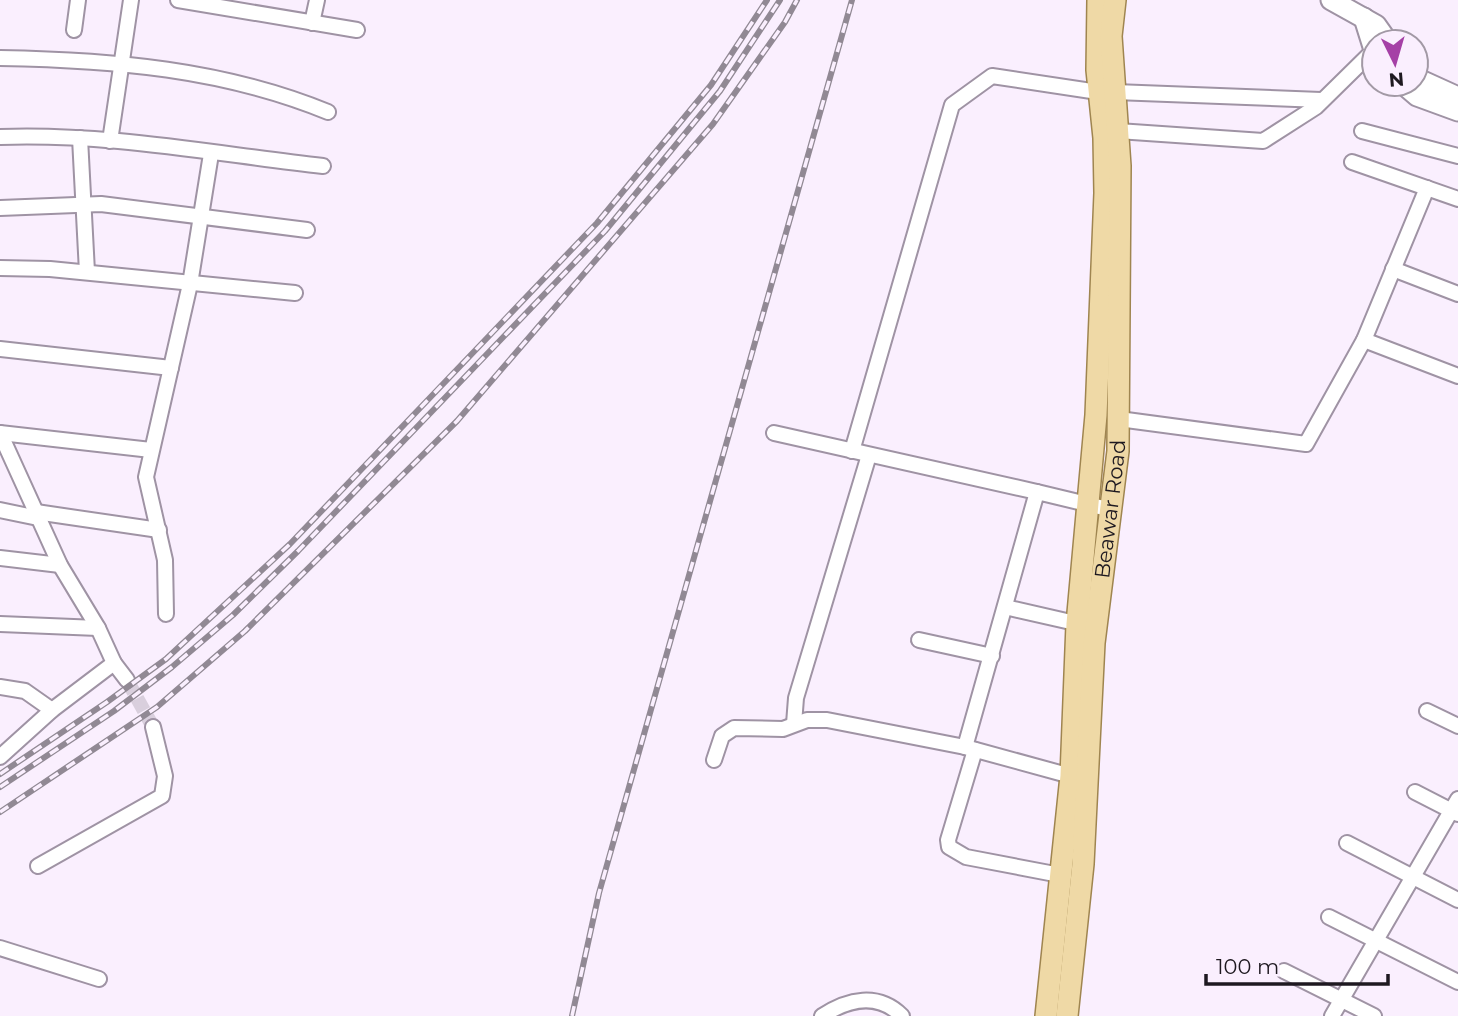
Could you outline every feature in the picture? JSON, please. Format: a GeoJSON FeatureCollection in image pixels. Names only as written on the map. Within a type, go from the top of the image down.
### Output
{"type":"FeatureCollection","features":[{"type":"Feature","properties":{"kind":"main road","name":"Beawar Road"},"geometry":{"type":"LineString","coordinates":[[1046,1016],[1086,625],[1112,509],[1119,419],[1118,131],[1107,92],[1098,0]]}},
{"type":"Feature","properties":{"kind":"main road","name":"Beawar Road"},"geometry":{"type":"LineString","coordinates":[[1067,1016],[1083,864],[1089,503],[1096,415],[1105,193],[1104,138],[1115,0]]}},
{"type":"Feature","properties":{"kind":"street"},"geometry":{"type":"LineString","coordinates":[[74,30],[78,0]]}},
{"type":"Feature","properties":{"kind":"street"},"geometry":{"type":"LineString","coordinates":[[110,141],[131,0]]}},
{"type":"Feature","properties":{"kind":"street"},"geometry":{"type":"LineString","coordinates":[[178,0],[357,30]]}},
{"type":"Feature","properties":{"kind":"street"},"geometry":{"type":"LineString","coordinates":[[312,23],[317,0]]}},
{"type":"Feature","properties":{"kind":"street"},"geometry":{"type":"LineString","coordinates":[[1335,1],[1360,10],[1379,28]]}},
{"type":"Feature","properties":{"kind":"street"},"geometry":{"type":"LineString","coordinates":[[1360,10],[1366,28]]}},
{"type":"Feature","properties":{"kind":"street"},"geometry":{"type":"LineString","coordinates":[[0,58],[121,64],[212,76],[279,92],[328,112]]}},
{"type":"Feature","properties":{"kind":"street"},"geometry":{"type":"LineString","coordinates":[[1118,131],[1263,141],[1316,107],[1360,63]]}},
{"type":"Feature","properties":{"kind":"street"},"geometry":{"type":"LineString","coordinates":[[852,451],[952,106],[992,76],[1107,92],[1321,100]]}},
{"type":"Feature","properties":{"kind":"street"},"geometry":{"type":"LineString","coordinates":[[1430,84],[1458,97]]}},
{"type":"Feature","properties":{"kind":"street"},"geometry":{"type":"LineString","coordinates":[[1424,98],[1458,111]]}},
{"type":"Feature","properties":{"kind":"street"},"geometry":{"type":"LineString","coordinates":[[1362,131],[1458,156]]}},
{"type":"Feature","properties":{"kind":"street"},"geometry":{"type":"LineString","coordinates":[[0,137],[80,138],[151,144],[211,154],[323,166]]}},
{"type":"Feature","properties":{"kind":"street"},"geometry":{"type":"LineString","coordinates":[[80,138],[86,272]]}},
{"type":"Feature","properties":{"kind":"street"},"geometry":{"type":"LineString","coordinates":[[166,614],[168,580],[146,477],[190,284],[211,154]]}},
{"type":"Feature","properties":{"kind":"street"},"geometry":{"type":"LineString","coordinates":[[1352,162],[1458,198]]}},
{"type":"Feature","properties":{"kind":"street"},"geometry":{"type":"LineString","coordinates":[[1119,419],[1306,444],[1364,340],[1427,188]]}},
{"type":"Feature","properties":{"kind":"street"},"geometry":{"type":"LineString","coordinates":[[0,208],[83,205],[201,215],[307,230]]}},
{"type":"Feature","properties":{"kind":"street"},"geometry":{"type":"LineString","coordinates":[[0,268],[86,272],[295,293]]}},
{"type":"Feature","properties":{"kind":"street"},"geometry":{"type":"LineString","coordinates":[[1394,269],[1458,294]]}},
{"type":"Feature","properties":{"kind":"street"},"geometry":{"type":"LineString","coordinates":[[1364,340],[1458,376]]}},
{"type":"Feature","properties":{"kind":"street"},"geometry":{"type":"LineString","coordinates":[[3,352],[171,368]]}},
{"type":"Feature","properties":{"kind":"street"},"geometry":{"type":"LineString","coordinates":[[127,680],[114,663],[99,628],[60,565],[0,433],[151,450]]}},
{"type":"Feature","properties":{"kind":"street"},"geometry":{"type":"LineString","coordinates":[[774,433],[1112,509]]}},
{"type":"Feature","properties":{"kind":"street"},"geometry":{"type":"LineString","coordinates":[[794,724],[796,698],[870,455]]}},
{"type":"Feature","properties":{"kind":"street"},"geometry":{"type":"LineString","coordinates":[[1037,492],[992,656],[948,840],[949,847],[966,857],[1060,876]]}},
{"type":"Feature","properties":{"kind":"street"},"geometry":{"type":"LineString","coordinates":[[0,510],[159,530]]}},
{"type":"Feature","properties":{"kind":"street"},"geometry":{"type":"LineString","coordinates":[[0,558],[60,565]]}},
{"type":"Feature","properties":{"kind":"street"},"geometry":{"type":"LineString","coordinates":[[1005,607],[1086,625]]}},
{"type":"Feature","properties":{"kind":"street"},"geometry":{"type":"LineString","coordinates":[[0,624],[99,628]]}},
{"type":"Feature","properties":{"kind":"street"},"geometry":{"type":"LineString","coordinates":[[919,640],[992,656]]}},
{"type":"Feature","properties":{"kind":"street"},"geometry":{"type":"LineString","coordinates":[[0,757],[52,710],[114,663]]}},
{"type":"Feature","properties":{"kind":"street"},"geometry":{"type":"LineString","coordinates":[[0,687],[25,691],[52,710]]}},
{"type":"Feature","properties":{"kind":"street"},"geometry":{"type":"LineString","coordinates":[[1427,711],[1458,726]]}},
{"type":"Feature","properties":{"kind":"street"},"geometry":{"type":"LineString","coordinates":[[714,760],[719,743],[726,732],[744,727],[783,729],[807,720],[827,720],[970,748],[1071,776]]}},
{"type":"Feature","properties":{"kind":"street"},"geometry":{"type":"LineString","coordinates":[[38,866],[162,796],[165,776],[153,727]]}},
{"type":"Feature","properties":{"kind":"street"},"geometry":{"type":"LineString","coordinates":[[1332,1016],[1456,808],[1415,792]]}},
{"type":"Feature","properties":{"kind":"street"},"geometry":{"type":"LineString","coordinates":[[1347,843],[1414,875],[1458,900]]}},
{"type":"Feature","properties":{"kind":"street"},"geometry":{"type":"LineString","coordinates":[[1329,917],[1458,982]]}},
{"type":"Feature","properties":{"kind":"street"},"geometry":{"type":"LineString","coordinates":[[0,948],[99,979]]}},
{"type":"Feature","properties":{"kind":"street"},"geometry":{"type":"LineString","coordinates":[[1284,971],[1374,1016]]}},
{"type":"Feature","properties":{"kind":"street"},"geometry":{"type":"LineString","coordinates":[[822,1016],[844,1004],[875,1000],[902,1016]]}},
{"type":"Feature","properties":{"kind":"tunnel"},"geometry":{"type":"LineString","coordinates":[[127,680],[153,727]]}},
{"type":"Feature","properties":{"kind":"railway"},"geometry":{"type":"LineString","coordinates":[[0,774],[166,659],[290,544],[597,223],[711,85],[767,0]]}},
{"type":"Feature","properties":{"kind":"railway"},"geometry":{"type":"LineString","coordinates":[[0,787],[114,711],[172,667],[233,615],[298,551],[605,231],[720,91],[780,0]]}},
{"type":"Feature","properties":{"kind":"railway"},"geometry":{"type":"LineString","coordinates":[[0,812],[157,707],[245,631],[457,421],[713,124],[785,22],[797,0]]}},
{"type":"Feature","properties":{"kind":"railway"},"geometry":{"type":"LineString","coordinates":[[572,1016],[599,893],[852,0]]}}]}
